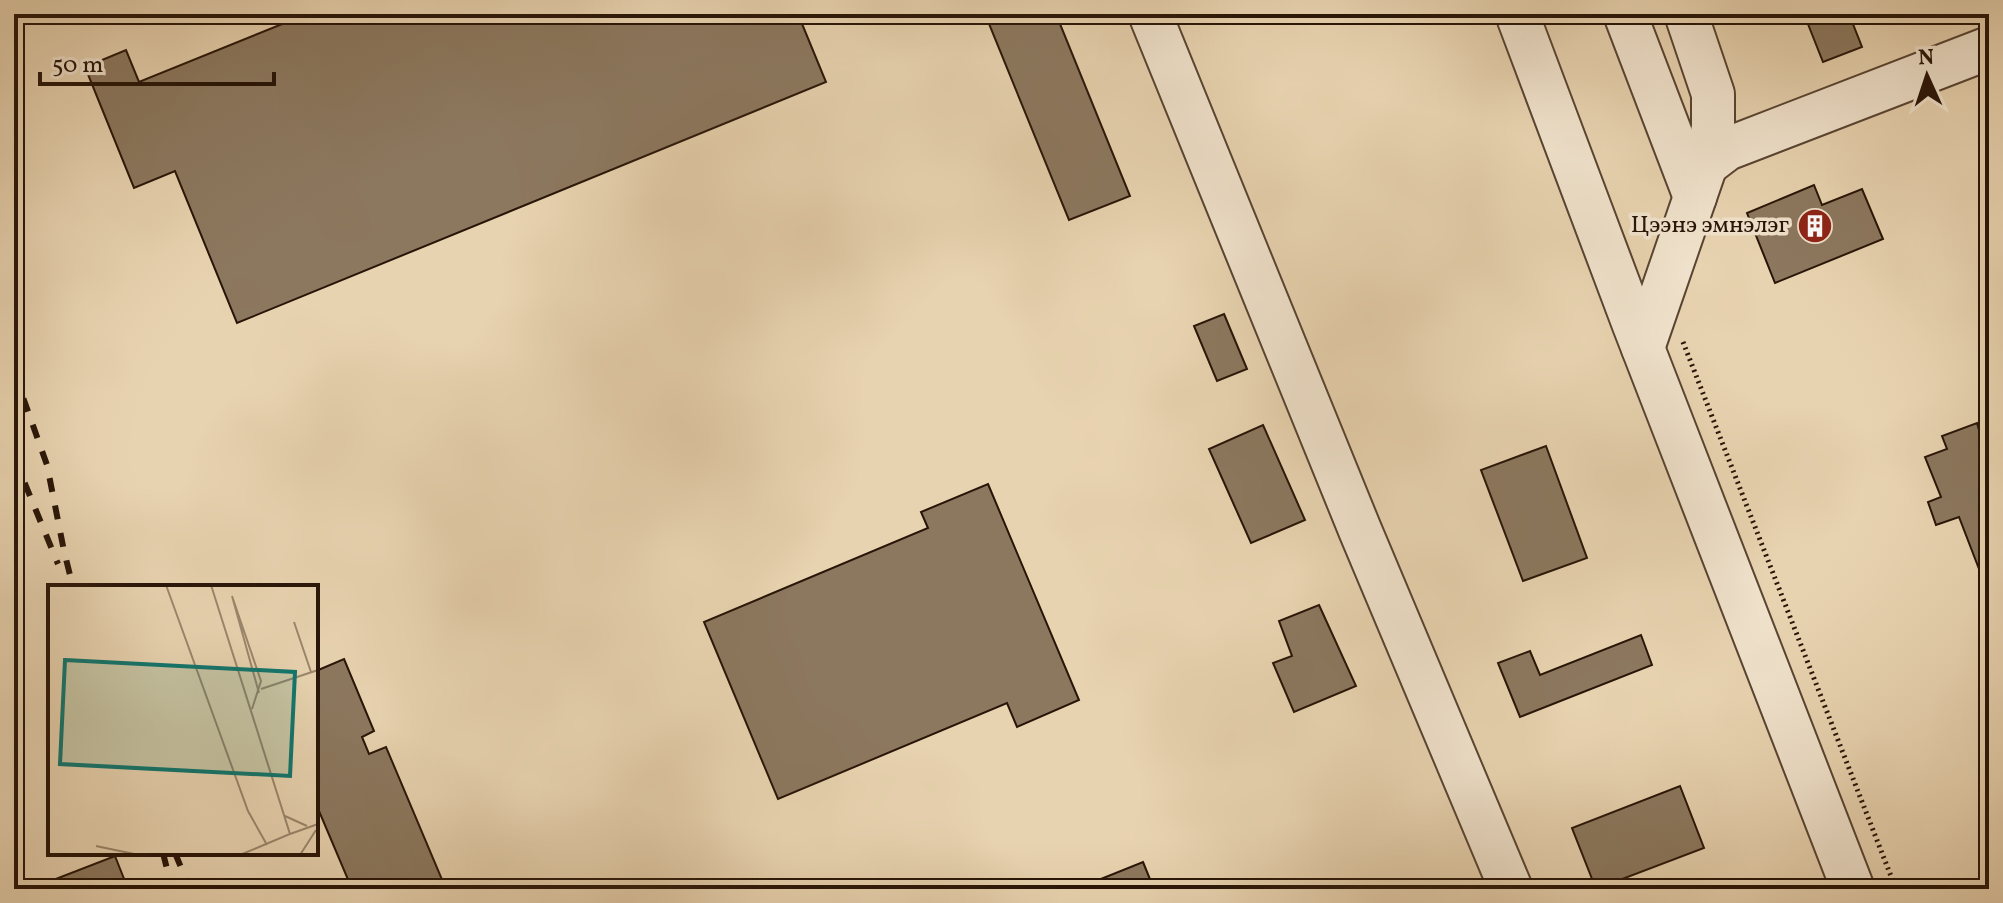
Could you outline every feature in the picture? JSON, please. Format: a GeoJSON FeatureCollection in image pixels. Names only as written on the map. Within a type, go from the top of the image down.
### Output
{"type":"FeatureCollection","features":[{"type":"Feature","properties":{"kind":"street"},"geometry":{"type":"LineString","coordinates":[[1150,14],[1360,530],[1511,889]]}},
{"type":"Feature","properties":{"kind":"street"},"geometry":{"type":"LineString","coordinates":[[1517,14],[1853,889]]}},
{"type":"Feature","properties":{"kind":"street"},"geometry":{"type":"LineString","coordinates":[[1625,14],[1700,181]]}},
{"type":"Feature","properties":{"kind":"street"},"geometry":{"type":"LineString","coordinates":[[1643,348],[1700,181],[1713,127],[1713,94],[1686,14]]}},
{"type":"Feature","properties":{"kind":"street"},"geometry":{"type":"LineString","coordinates":[[1700,181],[1727,149],[1989,48]]}},
{"type":"Feature","properties":{"kind":"path"},"geometry":{"type":"LineString","coordinates":[[1663,290],[1896,889]]}},
{"type":"Feature","properties":{"kind":"building"},"geometry":{"type":"Polygon","coordinates":[[[307,14],[798,14],[826,82],[237,323],[175,171],[134,188],[85,67],[126,50],[139,82],[307,14]]]}},
{"type":"Feature","properties":{"kind":"building"},"geometry":{"type":"Polygon","coordinates":[[[985,14],[1056,14],[1130,196],[1069,220],[985,14]]]}},
{"type":"Feature","properties":{"kind":"building"},"geometry":{"type":"Polygon","coordinates":[[[1804,14],[1849,14],[1862,47],[1823,62],[1804,14]]]}},
{"type":"Feature","properties":{"kind":"building","name":"Цээнэ эмнэлэг"},"geometry":{"type":"Polygon","coordinates":[[[1814,185],[1822,205],[1862,189],[1883,239],[1775,283],[1747,213],[1814,185]]]}},
{"type":"Feature","properties":{"kind":"building"},"geometry":{"type":"Polygon","coordinates":[[[1224,314],[1247,369],[1217,381],[1194,326],[1224,314]]]}},
{"type":"Feature","properties":{"kind":"building"},"geometry":{"type":"Polygon","coordinates":[[[1977,423],[1981,437],[1989,434],[1989,595],[1959,517],[1936,525],[1928,502],[1941,497],[1925,457],[1947,449],[1942,436],[1977,423]]]}},
{"type":"Feature","properties":{"kind":"building"},"geometry":{"type":"Polygon","coordinates":[[[1263,425],[1305,520],[1251,543],[1209,449],[1263,425]]]}},
{"type":"Feature","properties":{"kind":"building"},"geometry":{"type":"Polygon","coordinates":[[[1546,446],[1587,558],[1523,581],[1481,470],[1546,446]]]}},
{"type":"Feature","properties":{"kind":"building"},"geometry":{"type":"Polygon","coordinates":[[[988,484],[1079,700],[1017,727],[1007,703],[778,799],[704,622],[928,528],[921,512],[988,484]]]}},
{"type":"Feature","properties":{"kind":"building"},"geometry":{"type":"Polygon","coordinates":[[[1319,605],[1356,686],[1294,712],[1273,663],[1292,656],[1279,621],[1319,605]]]}},
{"type":"Feature","properties":{"kind":"building"},"geometry":{"type":"Polygon","coordinates":[[[1641,635],[1652,665],[1520,717],[1498,663],[1530,651],[1540,675],[1641,635]]]}},
{"type":"Feature","properties":{"kind":"building"},"geometry":{"type":"Polygon","coordinates":[[[344,659],[374,731],[362,737],[369,754],[386,747],[446,889],[352,889],[318,809],[318,670],[344,659]]]}},
{"type":"Feature","properties":{"kind":"building"},"geometry":{"type":"Polygon","coordinates":[[[1680,786],[1704,848],[1596,889],[1572,828],[1680,786]]]}},
{"type":"Feature","properties":{"kind":"building"},"geometry":{"type":"Polygon","coordinates":[[[115,856],[128,889],[30,889],[115,856]]]}},
{"type":"Feature","properties":{"kind":"building"},"geometry":{"type":"Polygon","coordinates":[[[1143,862],[1154,889],[1076,889],[1143,862]]]}},
{"type":"Feature","properties":{"kind":"railway"},"geometry":{"type":"LineString","coordinates":[[14,372],[47,465],[72,585]]}},
{"type":"Feature","properties":{"kind":"railway"},"geometry":{"type":"LineString","coordinates":[[14,457],[58,564]]}},
{"type":"Feature","properties":{"kind":"railway"},"geometry":{"type":"LineString","coordinates":[[164,855],[172,889]]}},
{"type":"Feature","properties":{"kind":"railway"},"geometry":{"type":"LineString","coordinates":[[176,855],[190,889]]}},
{"type":"Feature","properties":{"kind":"place","name":"Цээнэ эмнэлэг"},"geometry":{"type":"Point","coordinates":[1815,226]}}]}
